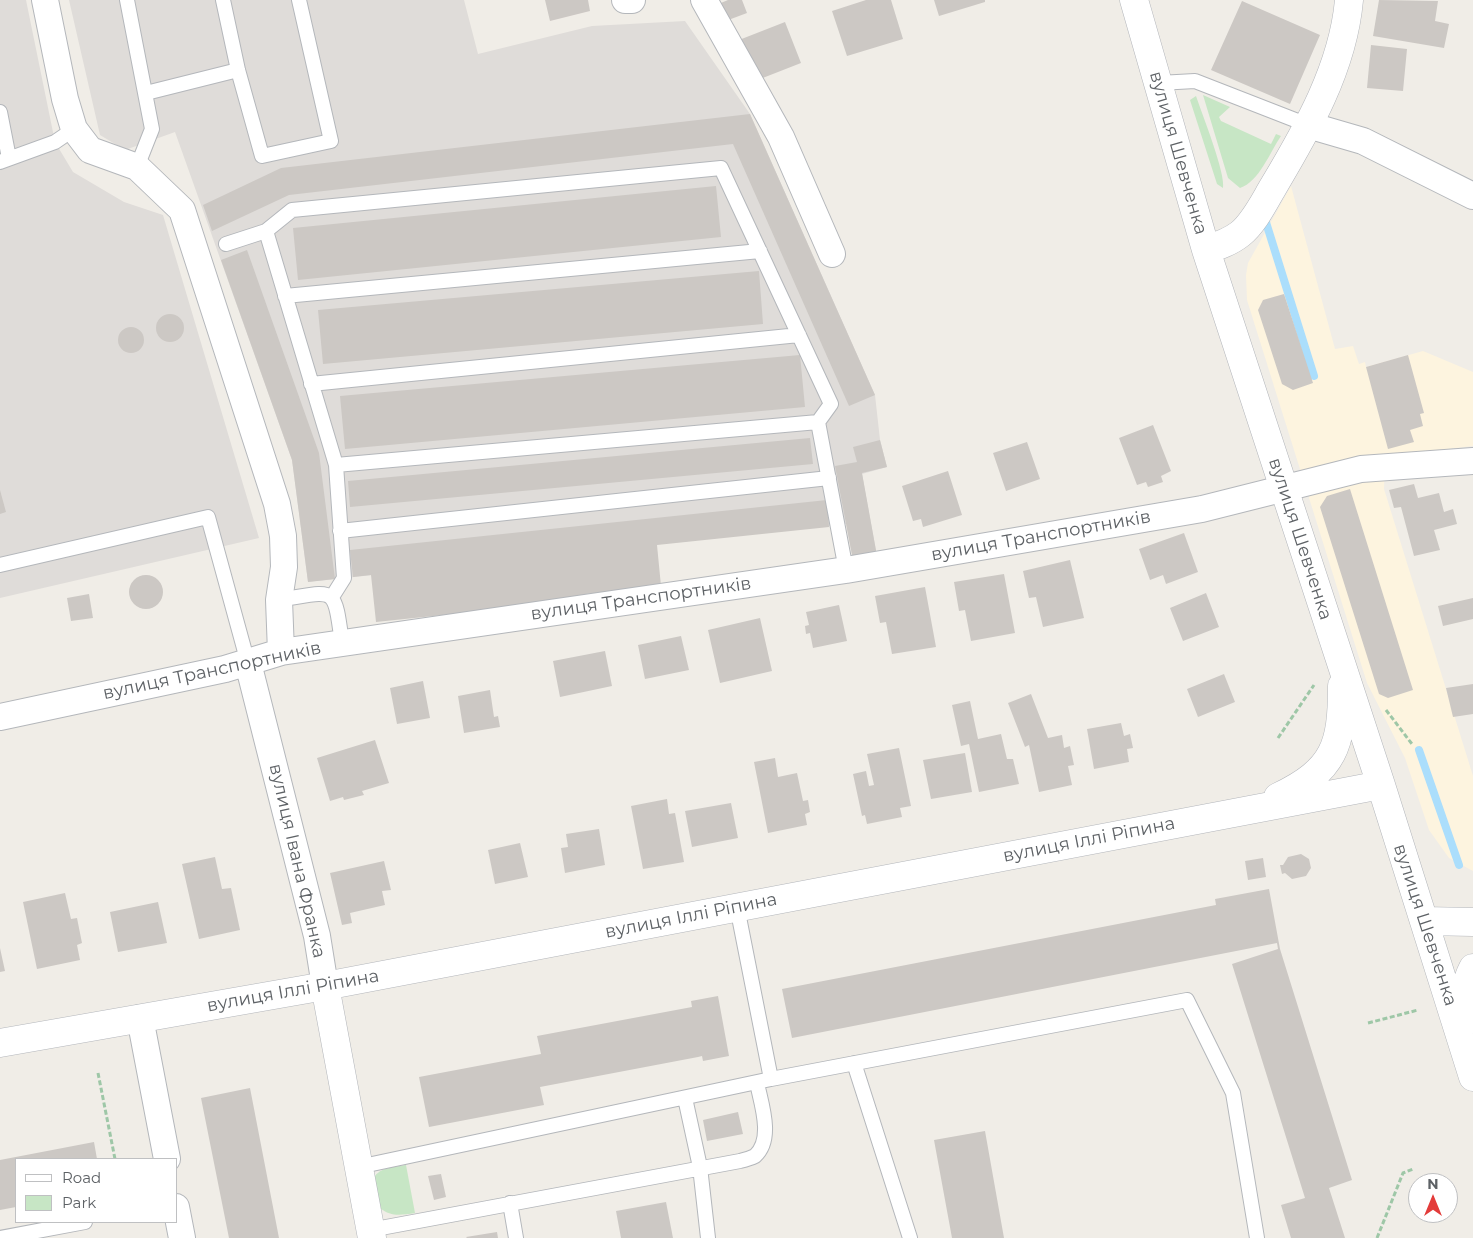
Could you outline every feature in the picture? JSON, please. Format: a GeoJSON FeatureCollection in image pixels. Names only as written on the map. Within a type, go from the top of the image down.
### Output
{"type":"FeatureCollection","features":[{"type":"Feature","properties":{"kind":"main road","name":"вулиця Шевченка"},"geometry":{"type":"LineString","coordinates":[[1134,0],[1206,250],[1381,784],[1473,1077]]}},
{"type":"Feature","properties":{"kind":"main road"},"geometry":{"type":"LineString","coordinates":[[1206,250],[1224,244],[1241,233],[1252,220],[1308,125],[1332,70],[1349,0]]}},
{"type":"Feature","properties":{"kind":"main road"},"geometry":{"type":"LineString","coordinates":[[1244,810],[1299,787],[1318,772],[1332,752],[1341,729],[1342,679],[1338,655]]}},
{"type":"Feature","properties":{"kind":"main road","name":"вулиця Іллі Ріпина"},"geometry":{"type":"LineString","coordinates":[[0,1043],[325,986],[1381,784]]}},
{"type":"Feature","properties":{"kind":"main road"},"geometry":{"type":"LineString","coordinates":[[1424,921],[1473,922]]}},
{"type":"Feature","properties":{"kind":"main road"},"geometry":{"type":"LineString","coordinates":[[1464,1049],[1462,1023],[1464,997],[1468,976],[1473,968]]}},
{"type":"Feature","properties":{"kind":"main road","name":"вулиця Івана Франка"},"geometry":{"type":"LineString","coordinates":[[325,986],[371,1234]]}},
{"type":"Feature","properties":{"kind":"street"},"geometry":{"type":"LineString","coordinates":[[44,0],[65,99],[74,129],[90,150],[137,167],[182,210],[277,504],[283,536],[284,568],[280,600],[281,652]]}},
{"type":"Feature","properties":{"kind":"street"},"geometry":{"type":"LineString","coordinates":[[625,0],[632,0]]}},
{"type":"Feature","properties":{"kind":"street"},"geometry":{"type":"LineString","coordinates":[[704,0],[781,137],[832,254]]}},
{"type":"Feature","properties":{"kind":"street"},"geometry":{"type":"LineString","coordinates":[[1308,125],[1363,141],[1473,196]]}},
{"type":"Feature","properties":{"kind":"street","name":"вулиця Транспортників"},"geometry":{"type":"LineString","coordinates":[[0,717],[248,663],[281,652],[846,570],[1202,509],[1284,490],[1361,469],[1473,461]]}},
{"type":"Feature","properties":{"kind":"street","name":"вулиця Івана Франка"},"geometry":{"type":"LineString","coordinates":[[248,663],[317,936],[325,986]]}},
{"type":"Feature","properties":{"kind":"street"},"geometry":{"type":"LineString","coordinates":[[140,1018],[167,1158]]}},
{"type":"Feature","properties":{"kind":"street"},"geometry":{"type":"LineString","coordinates":[[178,1217],[182,1238]]}},
{"type":"Feature","properties":{"kind":"lane"},"geometry":{"type":"LineString","coordinates":[[127,0],[152,129],[137,167]]}},
{"type":"Feature","properties":{"kind":"lane"},"geometry":{"type":"LineString","coordinates":[[223,0],[238,70],[262,156],[331,141],[299,0]]}},
{"type":"Feature","properties":{"kind":"lane"},"geometry":{"type":"LineString","coordinates":[[146,93],[238,70]]}},
{"type":"Feature","properties":{"kind":"lane"},"geometry":{"type":"LineString","coordinates":[[1159,83],[1195,81],[1308,125]]}},
{"type":"Feature","properties":{"kind":"lane"},"geometry":{"type":"LineString","coordinates":[[0,112],[4,160],[55,142],[74,129]]}},
{"type":"Feature","properties":{"kind":"lane"},"geometry":{"type":"LineString","coordinates":[[226,244],[266,231],[292,210],[722,168],[831,404],[818,422],[846,570]]}},
{"type":"Feature","properties":{"kind":"lane"},"geometry":{"type":"LineString","coordinates":[[266,231],[336,465],[344,578],[332,597]]}},
{"type":"Feature","properties":{"kind":"lane"},"geometry":{"type":"LineString","coordinates":[[285,296],[760,251]]}},
{"type":"Feature","properties":{"kind":"lane"},"geometry":{"type":"LineString","coordinates":[[312,384],[799,336]]}},
{"type":"Feature","properties":{"kind":"lane"},"geometry":{"type":"LineString","coordinates":[[336,465],[818,422]]}},
{"type":"Feature","properties":{"kind":"lane"},"geometry":{"type":"LineString","coordinates":[[340,531],[830,478]]}},
{"type":"Feature","properties":{"kind":"lane"},"geometry":{"type":"LineString","coordinates":[[0,565],[208,517],[248,663]]}},
{"type":"Feature","properties":{"kind":"lane"},"geometry":{"type":"LineString","coordinates":[[280,600],[324,592],[332,597],[337,606],[342,643]]}},
{"type":"Feature","properties":{"kind":"lane"},"geometry":{"type":"LineString","coordinates":[[737,907],[771,1079]]}},
{"type":"Feature","properties":{"kind":"lane"},"geometry":{"type":"LineString","coordinates":[[358,1167],[771,1079],[1187,1000],[1233,1093],[1257,1238]]}},
{"type":"Feature","properties":{"kind":"lane"},"geometry":{"type":"LineString","coordinates":[[854,1063],[910,1238]]}},
{"type":"Feature","properties":{"kind":"lane"},"geometry":{"type":"LineString","coordinates":[[371,1234],[510,1203],[740,1161],[755,1156],[763,1142],[765,1129],[757,1082]]}},
{"type":"Feature","properties":{"kind":"lane"},"geometry":{"type":"LineString","coordinates":[[685,1098],[700,1167],[708,1238]]}},
{"type":"Feature","properties":{"kind":"lane"},"geometry":{"type":"LineString","coordinates":[[510,1203],[516,1238]]}},
{"type":"Feature","properties":{"kind":"lane"},"geometry":{"type":"LineString","coordinates":[[0,1238],[80,1223]]}},
{"type":"Feature","properties":{"kind":"path"},"geometry":{"type":"LineString","coordinates":[[1278,738],[1317,681]]}},
{"type":"Feature","properties":{"kind":"path"},"geometry":{"type":"LineString","coordinates":[[1382,704],[1412,744]]}},
{"type":"Feature","properties":{"kind":"path"},"geometry":{"type":"LineString","coordinates":[[1368,1023],[1418,1010]]}},
{"type":"Feature","properties":{"kind":"path"},"geometry":{"type":"LineString","coordinates":[[98,1073],[115,1158]]}},
{"type":"Feature","properties":{"kind":"path"},"geometry":{"type":"LineString","coordinates":[[1377,1238],[1403,1173],[1413,1169]]}},
{"type":"Feature","properties":{"kind":"shaded area"},"geometry":{"type":"Polygon","coordinates":[[[0,0],[26,0],[55,142],[73,172],[124,202],[163,215],[259,538],[0,598],[0,0]]]}},
{"type":"Feature","properties":{"kind":"shaded area"},"geometry":{"type":"Polygon","coordinates":[[[69,0],[464,0],[478,54],[592,26],[685,21],[750,114],[875,395],[880,440],[887,467],[862,474],[877,556],[853,560],[846,524],[308,582],[292,460],[175,132],[125,150],[100,135],[69,0]]]}},
{"type":"Feature","properties":{"kind":"shaded area"},"geometry":{"type":"Polygon","coordinates":[[[1291,186],[1335,349],[1353,346],[1359,364],[1365,362],[1366,367],[1423,351],[1473,372],[1473,446],[1385,456],[1384,489],[1473,776],[1473,871],[1449,858],[1429,830],[1405,758],[1367,683],[1247,300],[1246,275],[1248,263],[1291,186]]]}},
{"type":"Feature","properties":{"kind":"green space"},"geometry":{"type":"Polygon","coordinates":[[[1203,95],[1230,107],[1219,117],[1221,121],[1271,144],[1276,134],[1281,136],[1264,166],[1247,185],[1240,188],[1228,178],[1203,95]]]}},
{"type":"Feature","properties":{"kind":"green space"},"geometry":{"type":"Polygon","coordinates":[[[1196,96],[1221,170],[1223,188],[1217,184],[1190,100],[1196,96]]]}},
{"type":"Feature","properties":{"kind":"green space"},"geometry":{"type":"Polygon","coordinates":[[[406,1165],[415,1213],[401,1215],[388,1213],[380,1208],[374,1178],[376,1174],[384,1170],[406,1165]]]}},
{"type":"Feature","properties":{"kind":"building"},"geometry":{"type":"Polygon","coordinates":[[[545,0],[588,0],[590,11],[550,21],[545,0]]]}},
{"type":"Feature","properties":{"kind":"building"},"geometry":{"type":"Polygon","coordinates":[[[728,0],[742,0],[747,13],[723,22],[716,5],[728,0]]]}},
{"type":"Feature","properties":{"kind":"building"},"geometry":{"type":"Polygon","coordinates":[[[866,0],[891,0],[903,39],[847,56],[832,11],[866,0]]]}},
{"type":"Feature","properties":{"kind":"building"},"geometry":{"type":"Polygon","coordinates":[[[934,0],[985,0],[985,2],[939,16],[934,0]]]}},
{"type":"Feature","properties":{"kind":"building"},"geometry":{"type":"Polygon","coordinates":[[[1379,0],[1438,1],[1435,21],[1449,24],[1444,48],[1373,36],[1379,0]]]}},
{"type":"Feature","properties":{"kind":"building"},"geometry":{"type":"Polygon","coordinates":[[[1242,1],[1320,35],[1290,104],[1211,70],[1242,1]]]}},
{"type":"Feature","properties":{"kind":"building"},"geometry":{"type":"Polygon","coordinates":[[[785,22],[801,63],[755,81],[739,40],[785,22]]]}},
{"type":"Feature","properties":{"kind":"building"},"geometry":{"type":"Polygon","coordinates":[[[1371,45],[1407,49],[1403,91],[1367,88],[1371,45]]]}},
{"type":"Feature","properties":{"kind":"building"},"geometry":{"type":"Polygon","coordinates":[[[750,114],[875,395],[849,406],[733,144],[289,195],[212,231],[203,205],[281,168],[750,114]]]}},
{"type":"Feature","properties":{"kind":"building"},"geometry":{"type":"Polygon","coordinates":[[[716,186],[721,237],[298,280],[293,228],[716,186]]]}},
{"type":"Feature","properties":{"kind":"building"},"geometry":{"type":"Polygon","coordinates":[[[247,250],[319,453],[335,579],[308,582],[292,460],[221,260],[247,250]]]}},
{"type":"Feature","properties":{"kind":"building"},"geometry":{"type":"Polygon","coordinates":[[[759,271],[763,324],[323,364],[318,310],[759,271]]]}},
{"type":"Feature","properties":{"kind":"building"},"geometry":{"type":"Polygon","coordinates":[[[1284,294],[1313,383],[1293,390],[1282,384],[1258,310],[1263,300],[1284,294]]]}},
{"type":"Feature","properties":{"kind":"building"},"geometry":{"type":"Polygon","coordinates":[[[170,314],[180,318],[184,328],[180,338],[170,342],[160,338],[156,328],[160,318],[170,314]]]}},
{"type":"Feature","properties":{"kind":"building"},"geometry":{"type":"Polygon","coordinates":[[[131,327],[141,330],[144,340],[141,350],[131,353],[121,350],[118,340],[121,330],[131,327]]]}},
{"type":"Feature","properties":{"kind":"building"},"geometry":{"type":"Polygon","coordinates":[[[800,355],[805,407],[345,449],[340,396],[800,355]]]}},
{"type":"Feature","properties":{"kind":"building"},"geometry":{"type":"Polygon","coordinates":[[[1408,355],[1424,413],[1420,414],[1423,426],[1410,430],[1414,442],[1388,449],[1366,367],[1408,355]]]}},
{"type":"Feature","properties":{"kind":"building"},"geometry":{"type":"Polygon","coordinates":[[[1153,425],[1171,471],[1161,476],[1163,482],[1148,487],[1146,482],[1137,485],[1119,438],[1153,425]]]}},
{"type":"Feature","properties":{"kind":"building"},"geometry":{"type":"Polygon","coordinates":[[[810,438],[813,464],[350,507],[348,481],[810,438]]]}},
{"type":"Feature","properties":{"kind":"building"},"geometry":{"type":"Polygon","coordinates":[[[880,440],[887,467],[862,473],[877,556],[853,560],[835,466],[857,462],[853,447],[880,440]]]}},
{"type":"Feature","properties":{"kind":"building"},"geometry":{"type":"Polygon","coordinates":[[[1027,442],[1040,479],[1006,491],[993,453],[1027,442]]]}},
{"type":"Feature","properties":{"kind":"building"},"geometry":{"type":"Polygon","coordinates":[[[948,471],[962,515],[923,527],[921,519],[913,521],[902,486],[948,471]]]}},
{"type":"Feature","properties":{"kind":"building"},"geometry":{"type":"Polygon","coordinates":[[[1414,484],[1418,498],[1439,493],[1444,512],[1453,509],[1457,524],[1434,530],[1440,550],[1414,556],[1401,507],[1394,508],[1389,490],[1414,484]]]}},
{"type":"Feature","properties":{"kind":"building"},"geometry":{"type":"Polygon","coordinates":[[[1350,489],[1413,690],[1388,698],[1379,694],[1320,507],[1327,496],[1350,489]]]}},
{"type":"Feature","properties":{"kind":"building"},"geometry":{"type":"Polygon","coordinates":[[[0,490],[6,512],[0,514],[0,490]]]}},
{"type":"Feature","properties":{"kind":"building"},"geometry":{"type":"Polygon","coordinates":[[[827,500],[829,527],[657,545],[661,586],[586,594],[586,600],[376,622],[371,575],[353,577],[350,550],[827,500]]]}},
{"type":"Feature","properties":{"kind":"building"},"geometry":{"type":"Polygon","coordinates":[[[1184,533],[1198,572],[1166,584],[1163,575],[1150,580],[1139,549],[1184,533]]]}},
{"type":"Feature","properties":{"kind":"building"},"geometry":{"type":"Polygon","coordinates":[[[1070,560],[1084,618],[1043,627],[1036,597],[1029,598],[1023,571],[1070,560]]]}},
{"type":"Feature","properties":{"kind":"building"},"geometry":{"type":"Polygon","coordinates":[[[1004,574],[1015,633],[971,641],[965,610],[959,611],[954,582],[1004,574]]]}},
{"type":"Feature","properties":{"kind":"building"},"geometry":{"type":"Polygon","coordinates":[[[146,575],[158,580],[163,592],[158,604],[146,609],[134,604],[129,592],[134,580],[146,575]]]}},
{"type":"Feature","properties":{"kind":"building"},"geometry":{"type":"Polygon","coordinates":[[[925,587],[936,647],[892,654],[886,622],[880,623],[875,596],[925,587]]]}},
{"type":"Feature","properties":{"kind":"building"},"geometry":{"type":"Polygon","coordinates":[[[1206,593],[1219,627],[1183,641],[1170,608],[1206,593]]]}},
{"type":"Feature","properties":{"kind":"building"},"geometry":{"type":"Polygon","coordinates":[[[89,594],[93,618],[71,621],[67,598],[89,594]]]}},
{"type":"Feature","properties":{"kind":"building"},"geometry":{"type":"Polygon","coordinates":[[[1473,598],[1473,619],[1443,626],[1438,606],[1473,598]]]}},
{"type":"Feature","properties":{"kind":"building"},"geometry":{"type":"Polygon","coordinates":[[[839,605],[847,641],[813,648],[810,633],[806,634],[805,626],[809,625],[806,612],[839,605]]]}},
{"type":"Feature","properties":{"kind":"building"},"geometry":{"type":"Polygon","coordinates":[[[760,618],[772,671],[720,683],[708,630],[760,618]]]}},
{"type":"Feature","properties":{"kind":"building"},"geometry":{"type":"Polygon","coordinates":[[[681,636],[689,670],[645,679],[638,645],[681,636]]]}},
{"type":"Feature","properties":{"kind":"building"},"geometry":{"type":"Polygon","coordinates":[[[605,651],[612,686],[560,697],[553,661],[605,651]]]}},
{"type":"Feature","properties":{"kind":"building"},"geometry":{"type":"Polygon","coordinates":[[[1224,674],[1235,702],[1198,717],[1187,689],[1224,674]]]}},
{"type":"Feature","properties":{"kind":"building"},"geometry":{"type":"Polygon","coordinates":[[[423,681],[430,718],[397,724],[390,688],[423,681]]]}},
{"type":"Feature","properties":{"kind":"building"},"geometry":{"type":"Polygon","coordinates":[[[1473,684],[1473,714],[1453,717],[1446,688],[1473,684]]]}},
{"type":"Feature","properties":{"kind":"building"},"geometry":{"type":"Polygon","coordinates":[[[490,690],[494,717],[498,716],[500,727],[464,733],[458,696],[490,690]]]}},
{"type":"Feature","properties":{"kind":"building"},"geometry":{"type":"Polygon","coordinates":[[[1031,694],[1048,738],[1062,735],[1064,748],[1070,746],[1074,765],[1068,766],[1072,785],[1039,792],[1029,745],[1025,747],[1008,703],[1031,694]]]}},
{"type":"Feature","properties":{"kind":"building"},"geometry":{"type":"Polygon","coordinates":[[[970,701],[978,739],[1001,734],[1007,759],[1013,759],[1019,784],[979,792],[969,744],[961,746],[952,705],[970,701]]]}},
{"type":"Feature","properties":{"kind":"building"},"geometry":{"type":"Polygon","coordinates":[[[1121,723],[1124,736],[1130,734],[1133,748],[1127,749],[1129,762],[1094,769],[1087,729],[1121,723]]]}},
{"type":"Feature","properties":{"kind":"building"},"geometry":{"type":"Polygon","coordinates":[[[375,740],[389,783],[362,791],[364,795],[344,800],[343,797],[330,801],[317,758],[375,740]]]}},
{"type":"Feature","properties":{"kind":"building"},"geometry":{"type":"Polygon","coordinates":[[[899,748],[911,806],[900,808],[902,817],[867,824],[865,815],[862,816],[853,774],[866,771],[869,786],[874,785],[867,754],[899,748]]]}},
{"type":"Feature","properties":{"kind":"building"},"geometry":{"type":"Polygon","coordinates":[[[965,753],[972,792],[931,799],[923,760],[965,753]]]}},
{"type":"Feature","properties":{"kind":"building"},"geometry":{"type":"Polygon","coordinates":[[[775,758],[778,777],[797,773],[803,801],[808,800],[810,812],[805,814],[807,825],[768,833],[754,762],[775,758]]]}},
{"type":"Feature","properties":{"kind":"building"},"geometry":{"type":"Polygon","coordinates":[[[667,799],[669,814],[675,813],[684,862],[643,869],[631,806],[667,799]]]}},
{"type":"Feature","properties":{"kind":"building"},"geometry":{"type":"Polygon","coordinates":[[[731,803],[738,838],[692,847],[685,811],[731,803]]]}},
{"type":"Feature","properties":{"kind":"building"},"geometry":{"type":"Polygon","coordinates":[[[599,829],[605,865],[565,873],[561,848],[568,847],[566,834],[599,829]]]}},
{"type":"Feature","properties":{"kind":"building"},"geometry":{"type":"Polygon","coordinates":[[[520,843],[528,877],[495,884],[488,850],[520,843]]]}},
{"type":"Feature","properties":{"kind":"building"},"geometry":{"type":"Polygon","coordinates":[[[1301,854],[1309,859],[1311,868],[1306,876],[1292,879],[1285,873],[1282,874],[1280,865],[1283,865],[1288,857],[1301,854]]]}},
{"type":"Feature","properties":{"kind":"building"},"geometry":{"type":"Polygon","coordinates":[[[215,857],[222,889],[231,888],[240,930],[199,939],[182,864],[215,857]]]}},
{"type":"Feature","properties":{"kind":"building"},"geometry":{"type":"Polygon","coordinates":[[[1263,858],[1266,877],[1248,880],[1245,861],[1263,858]]]}},
{"type":"Feature","properties":{"kind":"building"},"geometry":{"type":"Polygon","coordinates":[[[384,861],[391,890],[382,891],[385,905],[350,913],[352,923],[342,925],[330,873],[384,861]]]}},
{"type":"Feature","properties":{"kind":"building"},"geometry":{"type":"Polygon","coordinates":[[[1269,889],[1280,949],[1352,1180],[1329,1188],[1345,1238],[1291,1238],[1281,1205],[1305,1198],[1232,964],[1278,949],[1277,943],[792,1038],[782,989],[1216,905],[1215,899],[1269,889]]]}},
{"type":"Feature","properties":{"kind":"building"},"geometry":{"type":"Polygon","coordinates":[[[65,893],[71,919],[77,918],[82,943],[77,945],[80,960],[37,969],[23,902],[65,893]]]}},
{"type":"Feature","properties":{"kind":"building"},"geometry":{"type":"Polygon","coordinates":[[[158,902],[167,943],[118,952],[110,912],[158,902]]]}},
{"type":"Feature","properties":{"kind":"building"},"geometry":{"type":"Polygon","coordinates":[[[0,948],[5,971],[0,972],[0,948]]]}},
{"type":"Feature","properties":{"kind":"building"},"geometry":{"type":"Polygon","coordinates":[[[718,996],[729,1056],[703,1061],[702,1056],[540,1087],[544,1105],[429,1127],[419,1077],[541,1054],[537,1036],[692,1007],[691,1001],[718,996]]]}},
{"type":"Feature","properties":{"kind":"building"},"geometry":{"type":"Polygon","coordinates":[[[250,1088],[279,1238],[229,1238],[201,1098],[250,1088]]]}},
{"type":"Feature","properties":{"kind":"building"},"geometry":{"type":"Polygon","coordinates":[[[738,1112],[743,1134],[707,1141],[703,1120],[738,1112]]]}},
{"type":"Feature","properties":{"kind":"building"},"geometry":{"type":"Polygon","coordinates":[[[985,1131],[1004,1238],[952,1238],[934,1140],[985,1131]]]}},
{"type":"Feature","properties":{"kind":"building"},"geometry":{"type":"Polygon","coordinates":[[[94,1142],[97,1158],[15,1158],[15,1207],[0,1210],[0,1160],[94,1142]]]}},
{"type":"Feature","properties":{"kind":"building"},"geometry":{"type":"Polygon","coordinates":[[[441,1174],[446,1197],[434,1200],[428,1176],[441,1174]]]}},
{"type":"Feature","properties":{"kind":"building"},"geometry":{"type":"Polygon","coordinates":[[[666,1202],[673,1238],[621,1238],[616,1211],[666,1202]]]}},
{"type":"Feature","properties":{"kind":"building"},"geometry":{"type":"Polygon","coordinates":[[[497,1232],[498,1238],[466,1237],[497,1232]]]}},
{"type":"Feature","properties":{"kind":"waterway"},"geometry":{"type":"LineString","coordinates":[[1264,216],[1314,376]]}},
{"type":"Feature","properties":{"kind":"waterway"},"geometry":{"type":"LineString","coordinates":[[1419,750],[1459,865]]}}]}
